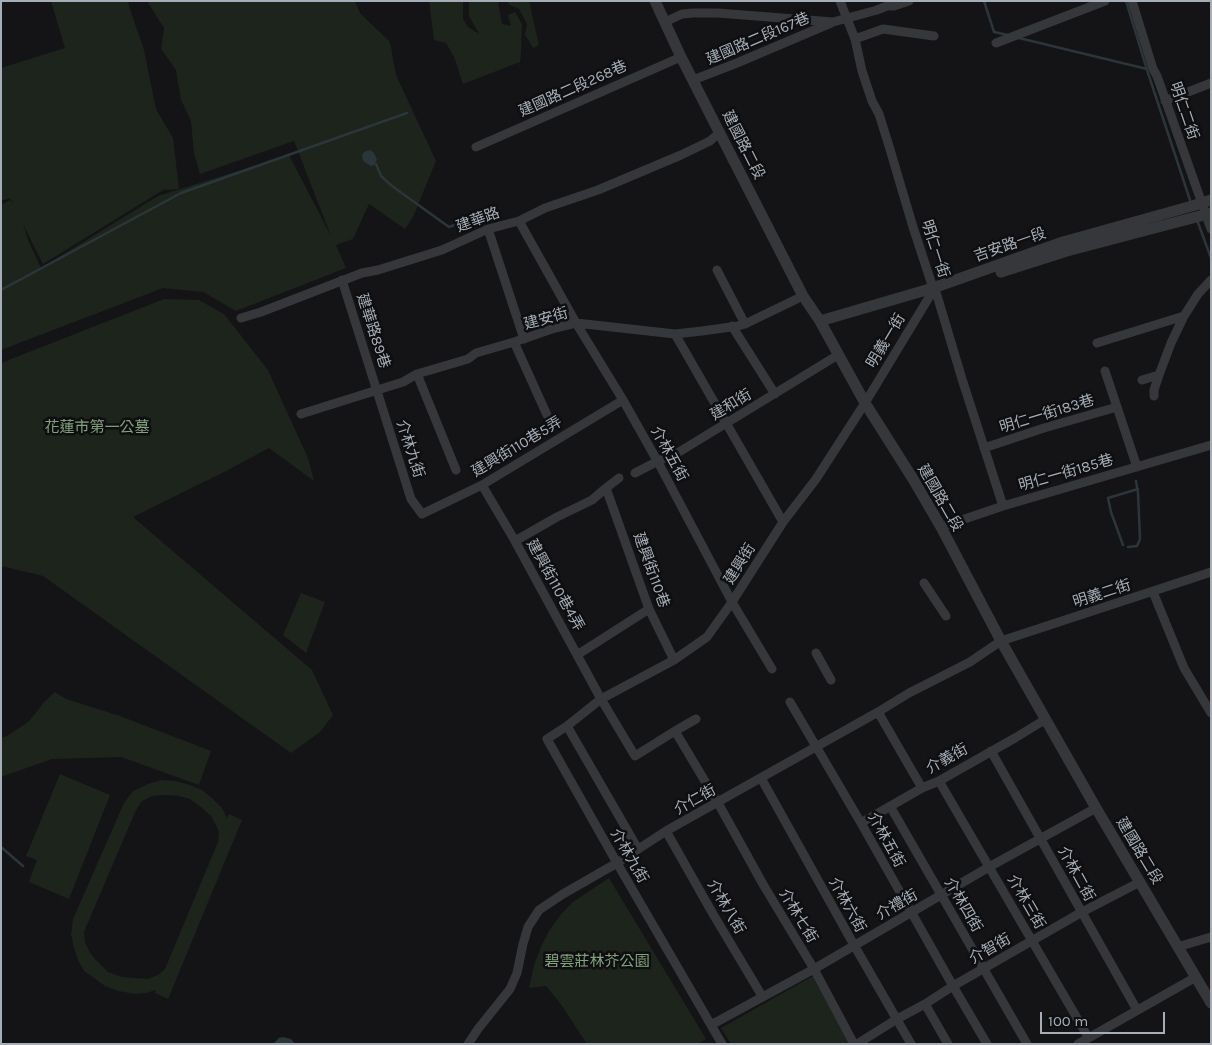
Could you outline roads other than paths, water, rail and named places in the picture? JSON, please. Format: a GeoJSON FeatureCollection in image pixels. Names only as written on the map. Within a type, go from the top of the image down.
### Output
{"type":"FeatureCollection","features":[{"type":"Feature","properties":{"kind":"street","name":"建國路二段"},"geometry":{"type":"LineString","coordinates":[[656,1],[681,57],[803,296],[821,324],[865,403],[913,479],[1001,641],[1096,808],[1211,1003]]}},
{"type":"Feature","properties":{"kind":"street","name":"明仁一街"},"geometry":{"type":"LineString","coordinates":[[840,1],[854,39],[872,101],[879,114],[890,146],[913,227],[1003,506]]}},
{"type":"Feature","properties":{"kind":"street","name":"建國路二段167巷"},"geometry":{"type":"LineString","coordinates":[[693,80],[833,22],[909,1]]}},
{"type":"Feature","properties":{"kind":"street"},"geometry":{"type":"LineString","coordinates":[[996,43],[1105,1]]}},
{"type":"Feature","properties":{"kind":"street","name":"明仁二街"},"geometry":{"type":"LineString","coordinates":[[1132,1],[1153,69],[1206,201],[1211,229]]}},
{"type":"Feature","properties":{"kind":"street"},"geometry":{"type":"LineString","coordinates":[[665,22],[682,14],[693,13],[833,22]]}},
{"type":"Feature","properties":{"kind":"street"},"geometry":{"type":"LineString","coordinates":[[854,39],[883,29],[934,36]]}},
{"type":"Feature","properties":{"kind":"street","name":"建國路二段268巷"},"geometry":{"type":"LineString","coordinates":[[476,147],[681,57]]}},
{"type":"Feature","properties":{"kind":"street"},"geometry":{"type":"LineString","coordinates":[[1166,101],[1211,83]]}},
{"type":"Feature","properties":{"kind":"street","name":"建華路"},"geometry":{"type":"LineString","coordinates":[[241,318],[342,280],[442,250],[488,229],[518,221],[545,208],[598,190],[681,155],[710,141],[719,133]]}},
{"type":"Feature","properties":{"kind":"street","name":"吉安路一段"},"geometry":{"type":"LineString","coordinates":[[821,324],[903,302],[1063,242],[1206,201]]}},
{"type":"Feature","properties":{"kind":"street","name":"吉安路一段"},"geometry":{"type":"LineString","coordinates":[[934,291],[1067,251],[1208,214]]}},
{"type":"Feature","properties":{"kind":"street","name":"介林五街"},"geometry":{"type":"LineString","coordinates":[[518,221],[658,461],[732,602],[772,669]]}},
{"type":"Feature","properties":{"kind":"street"},"geometry":{"type":"LineString","coordinates":[[488,229],[524,339]]}},
{"type":"Feature","properties":{"kind":"street"},"geometry":{"type":"LineString","coordinates":[[717,270],[746,324]]}},
{"type":"Feature","properties":{"kind":"street","name":"建華路89巷"},"geometry":{"type":"LineString","coordinates":[[342,280],[377,390]]}},
{"type":"Feature","properties":{"kind":"street"},"geometry":{"type":"LineString","coordinates":[[1154,396],[1158,375],[1184,316],[1198,294],[1211,280]]}},
{"type":"Feature","properties":{"kind":"street","name":"明義一街"},"geometry":{"type":"LineString","coordinates":[[865,403],[934,291]]}},
{"type":"Feature","properties":{"kind":"street","name":"建安街"},"geometry":{"type":"LineString","coordinates":[[301,414],[403,382],[417,374],[468,359],[476,353],[576,323],[675,334],[702,331],[746,324],[803,296]]}},
{"type":"Feature","properties":{"kind":"street"},"geometry":{"type":"LineString","coordinates":[[1097,343],[1184,316]]}},
{"type":"Feature","properties":{"kind":"street"},"geometry":{"type":"LineString","coordinates":[[732,326],[775,394]]}},
{"type":"Feature","properties":{"kind":"street"},"geometry":{"type":"LineString","coordinates":[[675,334],[783,522]]}},
{"type":"Feature","properties":{"kind":"street"},"geometry":{"type":"LineString","coordinates":[[514,342],[547,415]]}},
{"type":"Feature","properties":{"kind":"street","name":"建和街"},"geometry":{"type":"LineString","coordinates":[[635,473],[679,452],[838,355]]}},
{"type":"Feature","properties":{"kind":"street"},"geometry":{"type":"LineString","coordinates":[[1105,371],[1137,467]]}},
{"type":"Feature","properties":{"kind":"street"},"geometry":{"type":"LineString","coordinates":[[417,374],[456,470]]}},
{"type":"Feature","properties":{"kind":"street"},"geometry":{"type":"LineString","coordinates":[[1142,380],[1158,375]]}},
{"type":"Feature","properties":{"kind":"street","name":"介林九街"},"geometry":{"type":"LineString","coordinates":[[377,390],[412,499],[422,514]]}},
{"type":"Feature","properties":{"kind":"street","name":"建興街110巷5弄"},"geometry":{"type":"LineString","coordinates":[[422,514],[482,485],[623,400]]}},
{"type":"Feature","properties":{"kind":"street","name":"建興街"},"geometry":{"type":"LineString","coordinates":[[601,699],[674,660],[707,637],[732,602],[783,522],[816,480],[865,403]]}},
{"type":"Feature","properties":{"kind":"street","name":"明仁一街183巷"},"geometry":{"type":"LineString","coordinates":[[984,448],[1117,407]]}},
{"type":"Feature","properties":{"kind":"street","name":"明仁一街185巷"},"geometry":{"type":"LineString","coordinates":[[940,527],[1003,506],[1211,445]]}},
{"type":"Feature","properties":{"kind":"street"},"geometry":{"type":"LineString","coordinates":[[515,541],[592,500],[619,478]]}},
{"type":"Feature","properties":{"kind":"street","name":"建興街110巷4弄"},"geometry":{"type":"LineString","coordinates":[[482,485],[515,541],[601,699],[635,756],[675,731]]}},
{"type":"Feature","properties":{"kind":"street","name":"建興街110巷"},"geometry":{"type":"LineString","coordinates":[[606,488],[649,609],[674,660]]}},
{"type":"Feature","properties":{"kind":"street","name":"明義二街"},"geometry":{"type":"LineString","coordinates":[[1001,641],[1211,572]]}},
{"type":"Feature","properties":{"kind":"street"},"geometry":{"type":"LineString","coordinates":[[924,583],[946,616]]}},
{"type":"Feature","properties":{"kind":"street"},"geometry":{"type":"LineString","coordinates":[[1153,592],[1184,668],[1211,712]]}},
{"type":"Feature","properties":{"kind":"street"},"geometry":{"type":"LineString","coordinates":[[577,655],[649,609]]}},
{"type":"Feature","properties":{"kind":"street","name":"介仁街"},"geometry":{"type":"LineString","coordinates":[[468,1044],[510,989],[517,973],[528,927],[539,910],[666,831],[909,693],[970,662],[1001,641]]}},
{"type":"Feature","properties":{"kind":"street"},"geometry":{"type":"LineString","coordinates":[[816,653],[831,680]]}},
{"type":"Feature","properties":{"kind":"street","name":"介林九街"},"geometry":{"type":"LineString","coordinates":[[601,699],[547,739],[722,1044]]}},
{"type":"Feature","properties":{"kind":"street","name":"介林五街"},"geometry":{"type":"LineString","coordinates":[[790,702],[987,1044]]}},
{"type":"Feature","properties":{"kind":"street"},"geometry":{"type":"LineString","coordinates":[[878,712],[922,788]]}},
{"type":"Feature","properties":{"kind":"street"},"geometry":{"type":"LineString","coordinates":[[675,731],[696,719]]}},
{"type":"Feature","properties":{"kind":"street","name":"介義街"},"geometry":{"type":"LineString","coordinates":[[861,823],[922,788],[940,781],[1046,719]]}},
{"type":"Feature","properties":{"kind":"street"},"geometry":{"type":"LineString","coordinates":[[567,726],[638,849]]}},
{"type":"Feature","properties":{"kind":"street","name":"介林七街"},"geometry":{"type":"LineString","coordinates":[[675,731],[814,969],[855,1044]]}},
{"type":"Feature","properties":{"kind":"street","name":"介林二街"},"geometry":{"type":"LineString","coordinates":[[991,750],[1137,1010]]}},
{"type":"Feature","properties":{"kind":"street","name":"介林六街"},"geometry":{"type":"LineString","coordinates":[[761,778],[854,946],[912,1044]]}},
{"type":"Feature","properties":{"kind":"street","name":"介林三街"},"geometry":{"type":"LineString","coordinates":[[940,781],[1088,1037]]}},
{"type":"Feature","properties":{"kind":"street","name":"介林四街"},"geometry":{"type":"LineString","coordinates":[[890,806],[1027,1044]]}},
{"type":"Feature","properties":{"kind":"street","name":"介禮街"},"geometry":{"type":"LineString","coordinates":[[710,1025],[814,969],[989,867],[1096,808]]}},
{"type":"Feature","properties":{"kind":"street","name":"介林八街"},"geometry":{"type":"LineString","coordinates":[[666,831],[762,996]]}},
{"type":"Feature","properties":{"kind":"street","name":"介智街"},"geometry":{"type":"LineString","coordinates":[[855,1044],[1082,912],[1140,882]]}},
{"type":"Feature","properties":{"kind":"street"},"geometry":{"type":"LineString","coordinates":[[1177,946],[1211,937]]}},
{"type":"Feature","properties":{"kind":"street"},"geometry":{"type":"LineString","coordinates":[[1078,1044],[1196,977]]}},
{"type":"Feature","properties":{"kind":"street"},"geometry":{"type":"LineString","coordinates":[[925,1004],[948,1044]]}},
{"type":"Feature","properties":{"kind":"waterway"},"geometry":{"type":"LineString","coordinates":[[984,1],[994,32],[1008,35]]}},
{"type":"Feature","properties":{"kind":"waterway"},"geometry":{"type":"LineString","coordinates":[[1126,1],[1191,203]]}},
{"type":"Feature","properties":{"kind":"waterway"},"geometry":{"type":"LineString","coordinates":[[1019,38],[1147,69]]}},
{"type":"Feature","properties":{"kind":"waterway"},"geometry":{"type":"LineString","coordinates":[[1,290],[181,193],[407,113]]}},
{"type":"Feature","properties":{"kind":"waterway"},"geometry":{"type":"LineString","coordinates":[[376,164],[381,176],[392,186],[449,227],[460,223]]}},
{"type":"Feature","properties":{"kind":"waterway"},"geometry":{"type":"LineString","coordinates":[[1197,220],[1211,258]]}},
{"type":"Feature","properties":{"kind":"waterway"},"geometry":{"type":"LineString","coordinates":[[1128,547],[1137,546],[1140,539],[1136,481]]}},
{"type":"Feature","properties":{"kind":"waterway"},"geometry":{"type":"LineString","coordinates":[[1123,545],[1108,498],[1138,489]]}},
{"type":"Feature","properties":{"kind":"waterway"},"geometry":{"type":"LineString","coordinates":[[1,847],[23,866]]}},
{"type":"Feature","properties":{"kind":"park label","name":"花蓮市第一公墓"},"geometry":{"type":"Point","coordinates":[97,428]}},
{"type":"Feature","properties":{"kind":"park label","name":"碧雲莊林芥公園"},"geometry":{"type":"Point","coordinates":[597,962]}}]}
